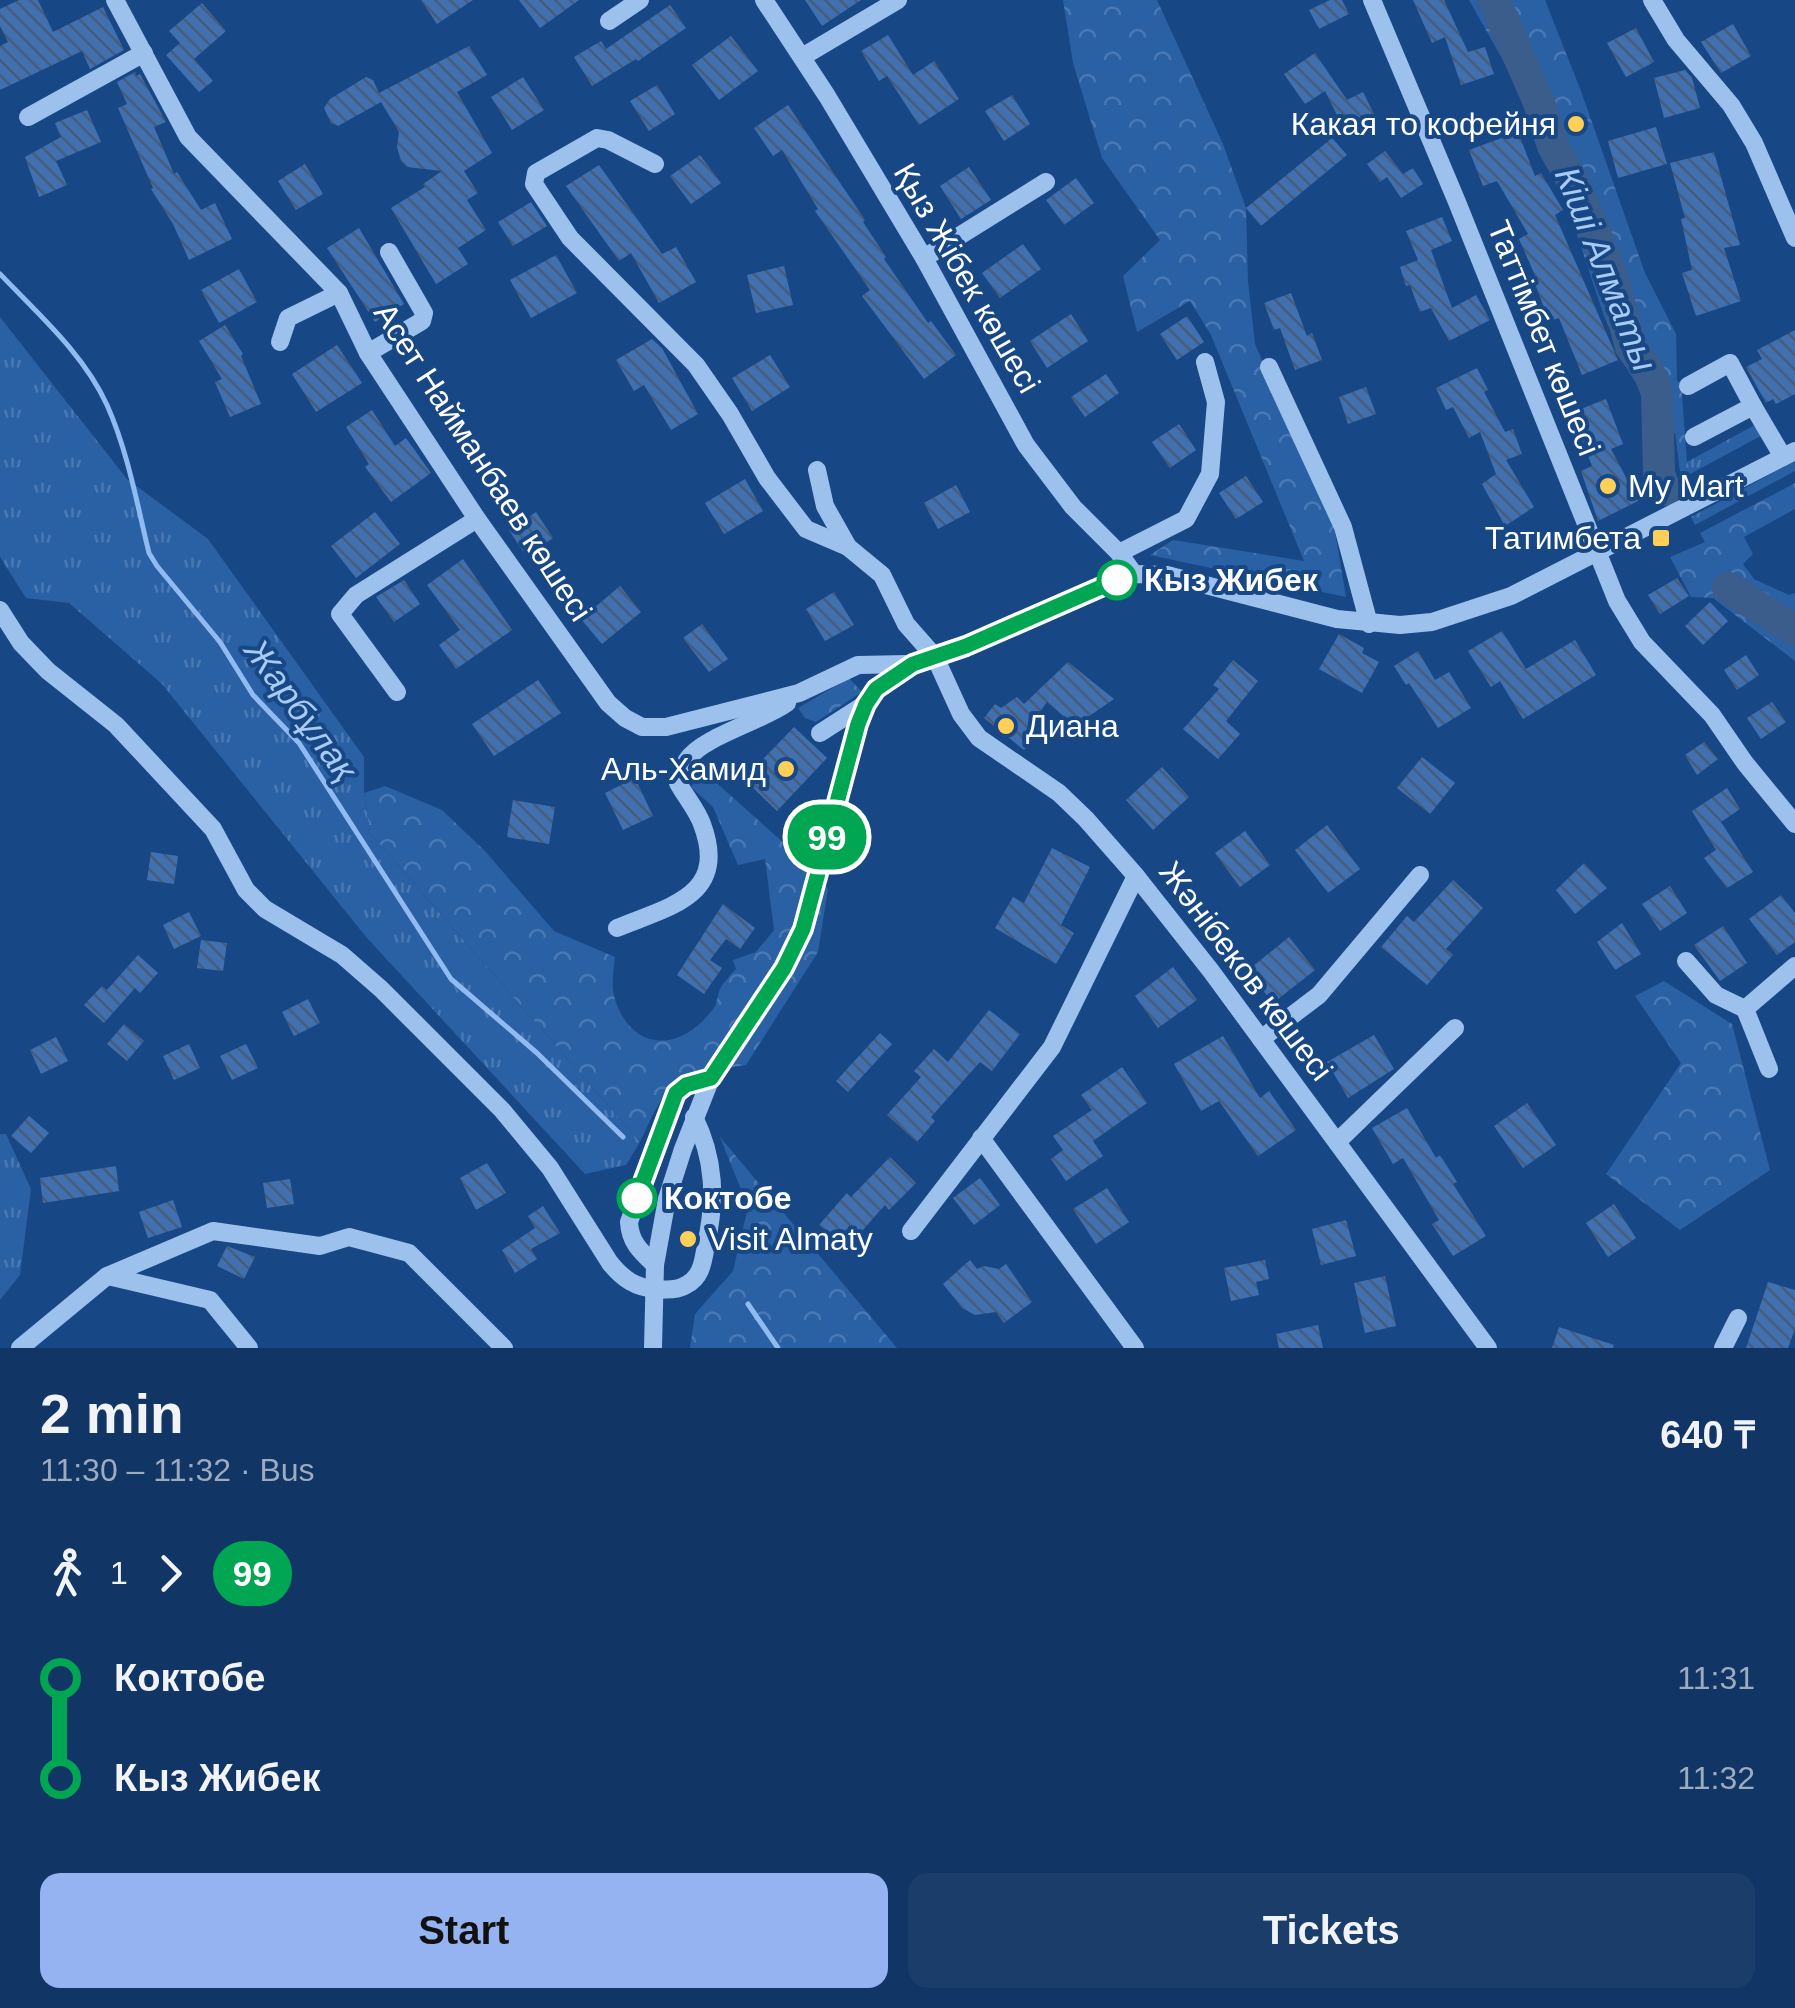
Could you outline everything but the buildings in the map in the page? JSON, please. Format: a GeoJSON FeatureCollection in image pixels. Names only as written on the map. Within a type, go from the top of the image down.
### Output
{"type":"FeatureCollection","features":[{"type":"Feature","properties":{"kind":"street","name":"Асет Найманбаев көшесі"},"geometry":{"type":"LineString","coordinates":[[115,0],[188,137],[339,293],[368,353],[477,519],[608,702],[625,718],[642,727],[666,727],[799,693],[858,665],[913,664]]}},
{"type":"Feature","properties":{"kind":"street"},"geometry":{"type":"LineString","coordinates":[[610,20],[640,0]]}},
{"type":"Feature","properties":{"kind":"street","name":"Қыз Жібек көшесі"},"geometry":{"type":"LineString","coordinates":[[764,0],[924,258],[1026,445],[1073,507],[1119,552],[1134,574]]}},
{"type":"Feature","properties":{"kind":"street"},"geometry":{"type":"LineString","coordinates":[[802,58],[898,0]]}},
{"type":"Feature","properties":{"kind":"street","name":"Таттімбет көшесі"},"geometry":{"type":"LineString","coordinates":[[1372,0],[1616,601],[1642,642],[1712,715],[1795,824]]}},
{"type":"Feature","properties":{"kind":"street"},"geometry":{"type":"LineString","coordinates":[[1652,0],[1676,40],[1731,105],[1754,143],[1795,238]]}},
{"type":"Feature","properties":{"kind":"street"},"geometry":{"type":"LineString","coordinates":[[28,117],[144,54]]}},
{"type":"Feature","properties":{"kind":"street"},"geometry":{"type":"LineString","coordinates":[[654,164],[597,138],[536,174],[534,184],[570,238],[696,365],[730,414],[766,478],[806,529],[848,547],[882,576],[906,624],[934,656]]}},
{"type":"Feature","properties":{"kind":"street"},"geometry":{"type":"LineString","coordinates":[[924,258],[1046,182]]}},
{"type":"Feature","properties":{"kind":"street"},"geometry":{"type":"LineString","coordinates":[[368,353],[422,321],[424,313],[389,252]]}},
{"type":"Feature","properties":{"kind":"street"},"geometry":{"type":"LineString","coordinates":[[280,342],[288,318],[339,293]]}},
{"type":"Feature","properties":{"kind":"street"},"geometry":{"type":"LineString","coordinates":[[1119,552],[1186,519],[1210,474],[1216,402],[1205,362]]}},
{"type":"Feature","properties":{"kind":"street"},"geometry":{"type":"LineString","coordinates":[[654,1348],[654,1265],[668,1199],[694,1117],[711,1078],[784,968],[803,929],[866,704],[876,689],[913,664],[1134,574],[1167,575],[1370,624],[1432,622],[1511,596],[1789,454],[1753,406],[1730,364],[1688,386]]}},
{"type":"Feature","properties":{"kind":"street"},"geometry":{"type":"LineString","coordinates":[[1269,367],[1343,527],[1370,624]]}},
{"type":"Feature","properties":{"kind":"street"},"geometry":{"type":"LineString","coordinates":[[1694,437],[1753,406]]}},
{"type":"Feature","properties":{"kind":"street"},"geometry":{"type":"LineString","coordinates":[[817,470],[826,506],[848,547]]}},
{"type":"Feature","properties":{"kind":"street"},"geometry":{"type":"LineString","coordinates":[[397,692],[340,614],[356,595],[477,519]]}},
{"type":"Feature","properties":{"kind":"street"},"geometry":{"type":"LineString","coordinates":[[0,610],[21,643],[48,671],[116,725],[213,829],[246,890],[265,909],[342,955],[502,1110],[550,1168],[620,1276],[634,1285],[652,1289],[686,1286],[700,1272],[714,1210],[711,1164],[694,1117]]}},
{"type":"Feature","properties":{"kind":"street","name":"Жәнібеков көшесі"},"geometry":{"type":"LineString","coordinates":[[934,656],[961,714],[978,738],[1086,818],[1136,876],[1262,1039],[1488,1348]]}},
{"type":"Feature","properties":{"kind":"street"},"geometry":{"type":"LineString","coordinates":[[617,928],[686,898],[702,885],[710,864],[702,824],[678,783],[688,758],[722,735],[772,714],[799,693]]}},
{"type":"Feature","properties":{"kind":"street"},"geometry":{"type":"LineString","coordinates":[[820,733],[866,704]]}},
{"type":"Feature","properties":{"kind":"street"},"geometry":{"type":"LineString","coordinates":[[1262,1039],[1319,995],[1420,875]]}},
{"type":"Feature","properties":{"kind":"street"},"geometry":{"type":"LineString","coordinates":[[911,1231],[1052,1047],[1136,876]]}},
{"type":"Feature","properties":{"kind":"street"},"geometry":{"type":"LineString","coordinates":[[1686,961],[1716,994],[1744,1009],[1769,1070]]}},
{"type":"Feature","properties":{"kind":"street"},"geometry":{"type":"LineString","coordinates":[[1744,1009],[1795,966]]}},
{"type":"Feature","properties":{"kind":"street"},"geometry":{"type":"LineString","coordinates":[[1338,1142],[1455,1028]]}},
{"type":"Feature","properties":{"kind":"street"},"geometry":{"type":"LineString","coordinates":[[654,1265],[636,1247],[629,1222],[676,1093],[686,1085],[711,1078]]}},
{"type":"Feature","properties":{"kind":"street"},"geometry":{"type":"LineString","coordinates":[[980,1138],[1135,1348]]}},
{"type":"Feature","properties":{"kind":"street"},"geometry":{"type":"LineString","coordinates":[[20,1348],[107,1276],[213,1231],[320,1246],[349,1237],[409,1252],[504,1348]]}},
{"type":"Feature","properties":{"kind":"street"},"geometry":{"type":"LineString","coordinates":[[107,1276],[210,1300],[249,1348]]}},
{"type":"Feature","properties":{"kind":"street"},"geometry":{"type":"LineString","coordinates":[[1723,1348],[1738,1318]]}},
{"type":"Feature","properties":{"kind":"green space"},"geometry":{"type":"Polygon","coordinates":[[[1063,0],[1157,0],[1223,144],[1246,208],[1255,344],[1334,526],[1346,597],[1150,555],[1173,540],[1304,561],[1211,335],[1190,301],[1137,332],[1123,276],[1160,240],[1102,158],[1073,63],[1063,0]]]}},
{"type":"Feature","properties":{"kind":"green space"},"geometry":{"type":"Polygon","coordinates":[[[1469,0],[1545,0],[1645,273],[1676,334],[1677,381],[1681,382],[1687,462],[1681,479],[1675,433],[1649,442],[1649,401],[1630,374],[1604,316],[1571,217],[1518,87],[1469,0]]]}},
{"type":"Feature","properties":{"kind":"green space"},"geometry":{"type":"Polygon","coordinates":[[[0,317],[127,479],[208,539],[364,757],[370,833],[640,1142],[626,1165],[585,1174],[367,938],[162,684],[69,603],[26,598],[0,557],[0,317]]]}},
{"type":"Feature","properties":{"kind":"green space"},"geometry":{"type":"Polygon","coordinates":[[[1762,421],[1768,432],[1681,479],[1687,462],[1762,421]]]}},
{"type":"Feature","properties":{"kind":"green space"},"geometry":{"type":"Polygon","coordinates":[[[1795,461],[1795,471],[1695,525],[1691,517],[1795,461]]]}},
{"type":"Feature","properties":{"kind":"green space"},"geometry":{"type":"Polygon","coordinates":[[[1795,483],[1795,509],[1744,537],[1753,554],[1743,564],[1754,579],[1789,595],[1795,593],[1795,661],[1713,598],[1691,597],[1670,557],[1705,542],[1700,533],[1795,483]]]}},
{"type":"Feature","properties":{"kind":"green space"},"geometry":{"type":"Polygon","coordinates":[[[849,678],[862,692],[816,722],[805,718],[798,708],[849,678]]]}},
{"type":"Feature","properties":{"kind":"green space"},"geometry":{"type":"Polygon","coordinates":[[[701,769],[804,861],[828,889],[818,952],[746,1065],[702,1072],[677,1082],[660,1102],[640,1142],[370,833],[364,793],[385,786],[442,810],[485,851],[554,931],[615,957],[613,992],[622,1015],[644,1037],[658,1040],[686,1034],[700,1023],[715,1007],[721,987],[736,969],[733,960],[756,952],[774,930],[765,859],[738,865],[713,807],[691,787],[701,769]]]}},
{"type":"Feature","properties":{"kind":"green space"},"geometry":{"type":"Polygon","coordinates":[[[1664,981],[1732,1024],[1770,1170],[1680,1230],[1606,1174],[1681,1063],[1635,996],[1664,981]]]}},
{"type":"Feature","properties":{"kind":"green space"},"geometry":{"type":"Polygon","coordinates":[[[0,1134],[6,1134],[31,1189],[20,1275],[0,1300],[0,1134]]]}},
{"type":"Feature","properties":{"kind":"green space"},"geometry":{"type":"Polygon","coordinates":[[[720,1137],[897,1348],[690,1348],[695,1314],[733,1271],[748,1207],[720,1137]]]}},
{"type":"Feature","properties":{"kind":"waterway","name":"Кіші Алматы"},"geometry":{"type":"LineString","coordinates":[[1494,0],[1538,100],[1553,146],[1576,187],[1611,273],[1631,347],[1649,372],[1657,393],[1659,474],[1665,490]]}},
{"type":"Feature","properties":{"kind":"waterway","name":"Жарбұлақ"},"geometry":{"type":"LineString","coordinates":[[0,274],[59,335],[97,386],[121,441],[149,553],[157,566],[220,642],[253,695],[299,743],[451,979],[537,1053],[623,1137]]}},
{"type":"Feature","properties":{"kind":"waterway","name":"Кіші Алматы"},"geometry":{"type":"LineString","coordinates":[[1728,588],[1795,630]]}},
{"type":"Feature","properties":{"kind":"waterway","name":"Жарбұлақ"},"geometry":{"type":"LineString","coordinates":[[748,1304],[778,1348]]}},
{"type":"Feature","properties":{"kind":"bus line","name":"99"},"geometry":{"type":"LineString","coordinates":[[637,1198],[676,1093],[686,1085],[711,1078],[784,968],[803,929],[858,724],[876,689],[913,664],[966,646],[1117,580]]}},
{"type":"Feature","properties":{"kind":"place","name":"Какая то кофейня"},"geometry":{"type":"Point","coordinates":[1576,124]}},
{"type":"Feature","properties":{"kind":"place","name":"My Mart"},"geometry":{"type":"Point","coordinates":[1608,486]}},
{"type":"Feature","properties":{"kind":"place","name":"Татимбета"},"geometry":{"type":"Point","coordinates":[1661,538]}},
{"type":"Feature","properties":{"kind":"place","name":"Кыз Жибек"},"geometry":{"type":"Point","coordinates":[1117,580]}},
{"type":"Feature","properties":{"kind":"place","name":"Диана"},"geometry":{"type":"Point","coordinates":[1006,726]}},
{"type":"Feature","properties":{"kind":"place","name":"Аль-Хамид"},"geometry":{"type":"Point","coordinates":[786,769]}},
{"type":"Feature","properties":{"kind":"place","name":"Коктобе"},"geometry":{"type":"Point","coordinates":[637,1198]}},
{"type":"Feature","properties":{"kind":"place","name":"Visit Almaty"},"geometry":{"type":"Point","coordinates":[688,1239]}}]}
